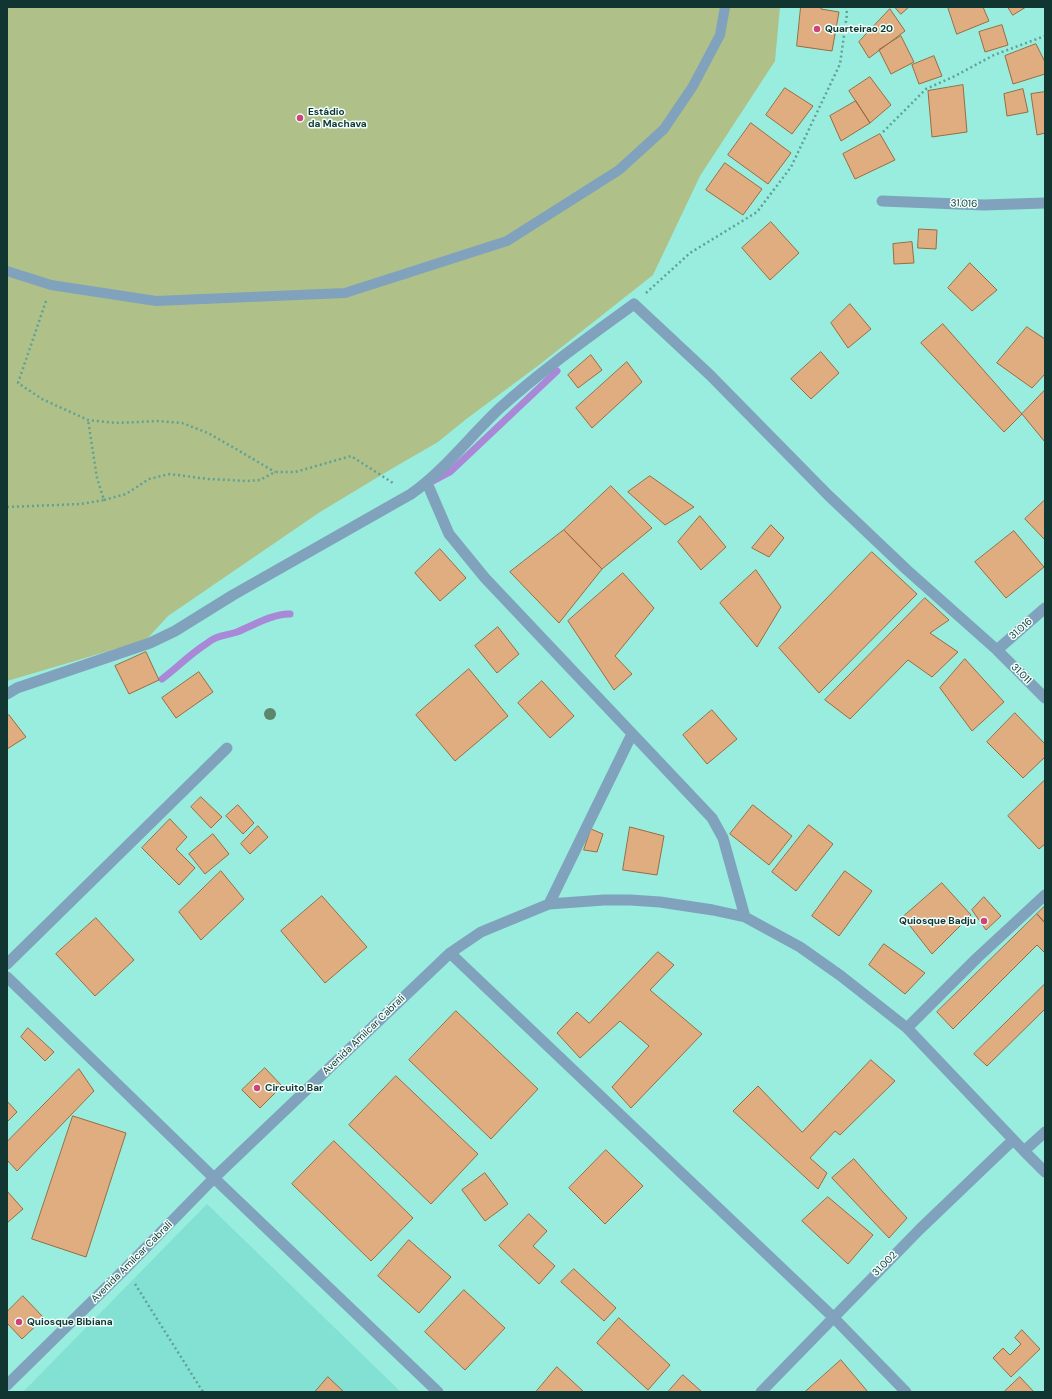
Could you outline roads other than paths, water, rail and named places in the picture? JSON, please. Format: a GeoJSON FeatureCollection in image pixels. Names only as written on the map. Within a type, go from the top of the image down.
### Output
{"type":"FeatureCollection","features":[{"type":"Feature","properties":{"kind":"street","name":"31.016"},"geometry":{"type":"LineString","coordinates":[[882,201],[984,205],[1045,203]]}},
{"type":"Feature","properties":{"kind":"street","name":"31.011"},"geometry":{"type":"LineString","coordinates":[[427,483],[500,408],[559,360],[634,304],[710,375],[828,495],[907,570],[997,650],[1045,698]]}},
{"type":"Feature","properties":{"kind":"street"},"geometry":{"type":"LineString","coordinates":[[7,694],[17,688],[150,644],[411,494],[427,483],[449,534],[485,578],[712,818],[723,838],[745,918]]}},
{"type":"Feature","properties":{"kind":"street","name":"31.016"},"geometry":{"type":"LineString","coordinates":[[997,650],[1045,608]]}},
{"type":"Feature","properties":{"kind":"street"},"geometry":{"type":"LineString","coordinates":[[549,904],[632,734]]}},
{"type":"Feature","properties":{"kind":"street"},"geometry":{"type":"LineString","coordinates":[[7,964],[227,748]]}},
{"type":"Feature","properties":{"kind":"street"},"geometry":{"type":"LineString","coordinates":[[907,1028],[977,958],[1045,894]]}},
{"type":"Feature","properties":{"kind":"street","name":"Avenida Amilcar Cabrali"},"geometry":{"type":"LineString","coordinates":[[7,1385],[125,1269],[214,1178],[450,953],[481,932],[549,904],[604,900],[660,902],[713,910],[745,918],[800,948],[841,976],[907,1028],[1045,1172]]}},
{"type":"Feature","properties":{"kind":"street"},"geometry":{"type":"LineString","coordinates":[[450,953],[833,1317],[906,1392]]}},
{"type":"Feature","properties":{"kind":"street"},"geometry":{"type":"LineString","coordinates":[[7,977],[214,1178],[438,1392]]}},
{"type":"Feature","properties":{"kind":"street"},"geometry":{"type":"LineString","coordinates":[[1024,1151],[1045,1132]]}},
{"type":"Feature","properties":{"kind":"street","name":"31.002"},"geometry":{"type":"LineString","coordinates":[[760,1392],[920,1229],[1013,1140]]}},
{"type":"Feature","properties":{"kind":"lane"},"geometry":{"type":"LineString","coordinates":[[7,271],[51,285],[156,301],[345,293],[507,242],[619,170],[664,130],[694,86],[720,35],[725,7]]}},
{"type":"Feature","properties":{"kind":"waterway"},"geometry":{"type":"LineString","coordinates":[[431,482],[450,472],[557,371]]}},
{"type":"Feature","properties":{"kind":"waterway"},"geometry":{"type":"LineString","coordinates":[[162,679],[194,652],[210,641],[221,636],[237,632],[263,620],[284,614],[290,614]]}},
{"type":"Feature","properties":{"kind":"place","name":"Quarteirao 20"},"geometry":{"type":"Point","coordinates":[817,29]}},
{"type":"Feature","properties":{"kind":"place","name":"Estádio da Machava"},"geometry":{"type":"Point","coordinates":[300,118]}},
{"type":"Feature","properties":{"kind":"place","name":"Quiosque Badju"},"geometry":{"type":"Point","coordinates":[984,921]}},
{"type":"Feature","properties":{"kind":"place","name":"Circuito Bar"},"geometry":{"type":"Point","coordinates":[257,1088]}},
{"type":"Feature","properties":{"kind":"place","name":"Quiosque Bibiana"},"geometry":{"type":"Point","coordinates":[19,1322]}}]}
